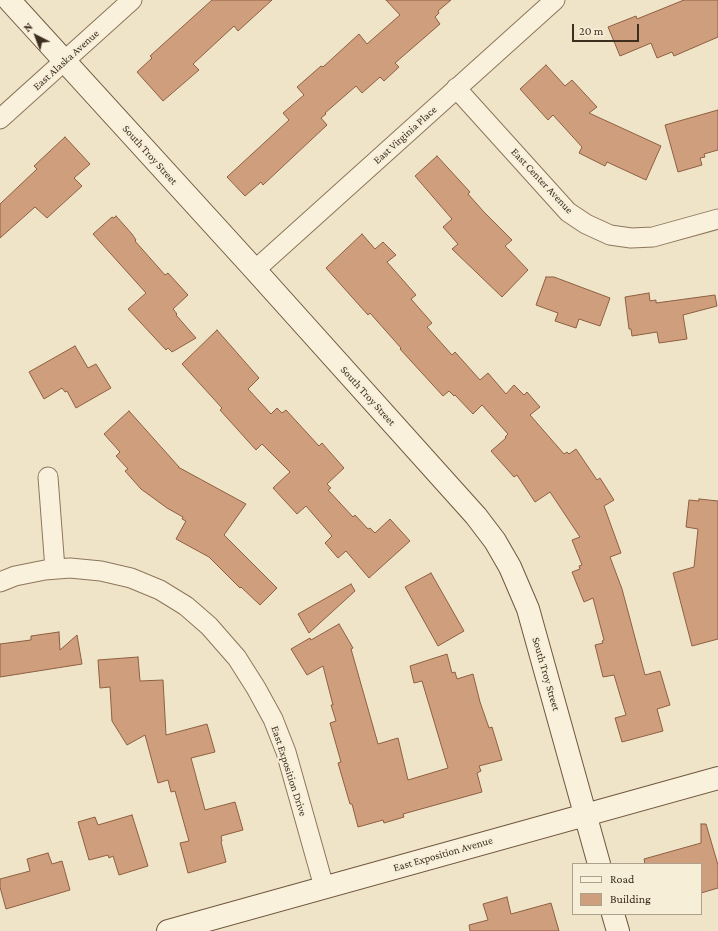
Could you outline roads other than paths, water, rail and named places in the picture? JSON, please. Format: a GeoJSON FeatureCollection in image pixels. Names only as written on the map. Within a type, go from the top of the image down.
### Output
{"type":"FeatureCollection","features":[{"type":"Feature","properties":{"kind":"street","name":"South Troy Street"},"geometry":{"type":"LineString","coordinates":[[9,0],[255,270],[476,516],[494,541],[510,567],[528,609],[599,863]]}},
{"type":"Feature","properties":{"kind":"street","name":"East Alaska Avenue"},"geometry":{"type":"LineString","coordinates":[[0,119],[132,0]]}},
{"type":"Feature","properties":{"kind":"street","name":"East Virginia Place"},"geometry":{"type":"LineString","coordinates":[[255,270],[555,0]]}},
{"type":"Feature","properties":{"kind":"street","name":"East Center Avenue"},"geometry":{"type":"LineString","coordinates":[[456,88],[568,212],[586,224],[610,234],[632,238],[653,237],[718,219]]}},
{"type":"Feature","properties":{"kind":"street"},"geometry":{"type":"LineString","coordinates":[[48,477],[55,569]]}},
{"type":"Feature","properties":{"kind":"street","name":"East Exposition Drive"},"geometry":{"type":"LineString","coordinates":[[0,582],[15,576],[55,569],[70,568],[101,571],[131,578],[160,590],[186,606],[209,626],[237,658],[273,719],[286,752],[324,887]]}},
{"type":"Feature","properties":{"kind":"street","name":"East Exposition Avenue"},"geometry":{"type":"LineString","coordinates":[[168,931],[718,778]]}},
{"type":"Feature","properties":{"kind":"street"},"geometry":{"type":"LineString","coordinates":[[613,915],[618,931]]}}]}
